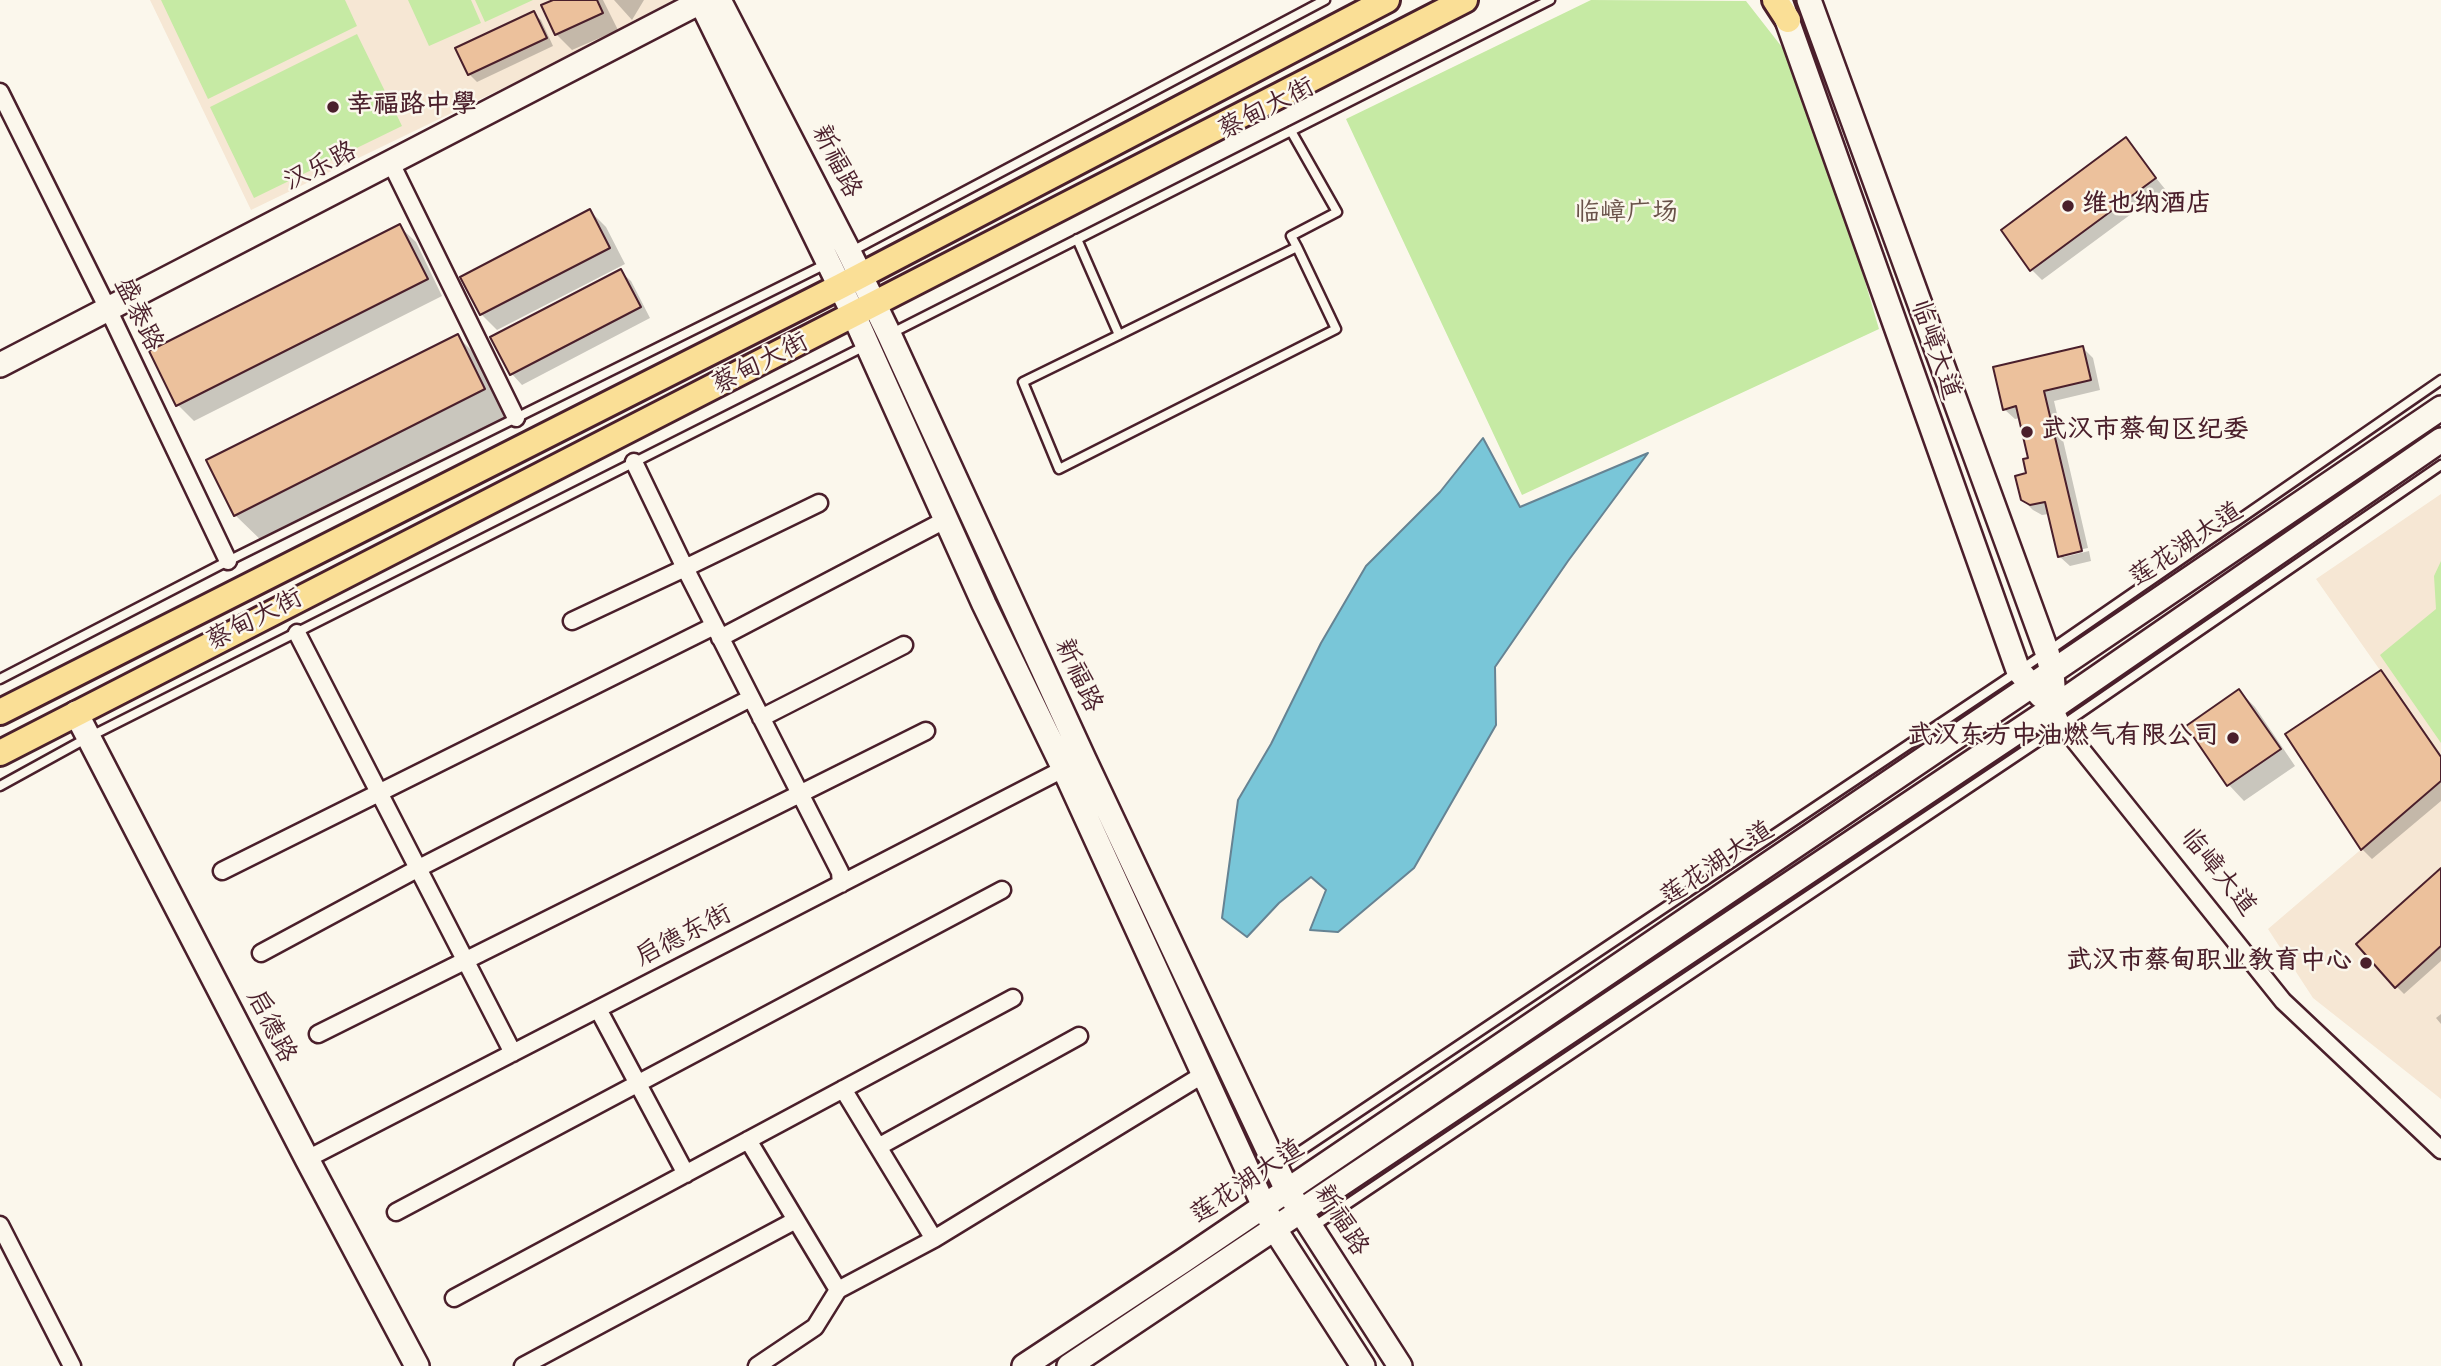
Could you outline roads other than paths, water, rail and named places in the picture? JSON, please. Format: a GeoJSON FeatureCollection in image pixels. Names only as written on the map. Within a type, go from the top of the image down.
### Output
{"type":"FeatureCollection","features":[{"type":"Feature","properties":{"kind":"main road","name":"蔡甸大街"},"geometry":{"type":"LineString","coordinates":[[0,712],[850,281],[1387,0]]}},
{"type":"Feature","properties":{"kind":"main road","name":"蔡甸大街"},"geometry":{"type":"LineString","coordinates":[[0,753],[1465,0]]}},
{"type":"Feature","properties":{"kind":"street","name":"新福路"},"geometry":{"type":"LineString","coordinates":[[706,0],[840,257],[863,308],[889,334],[1204,1074],[1274,1228],[1363,1366]]}},
{"type":"Feature","properties":{"kind":"street","name":"汉乐路"},"geometry":{"type":"LineString","coordinates":[[0,365],[706,0]]}},
{"type":"Feature","properties":{"kind":"street","name":"临嶂大道"},"geometry":{"type":"LineString","coordinates":[[1809,0],[2049,662],[2058,716]]}},
{"type":"Feature","properties":{"kind":"street","name":"临嶂大道"},"geometry":{"type":"LineString","coordinates":[[1781,7],[2024,678],[2058,716],[2283,1001],[2441,1150]]}},
{"type":"Feature","properties":{"kind":"street","name":"盛泰路"},"geometry":{"type":"LineString","coordinates":[[0,92],[108,309],[228,561]]}},
{"type":"Feature","properties":{"kind":"street"},"geometry":{"type":"LineString","coordinates":[[391,163],[516,418]]}},
{"type":"Feature","properties":{"kind":"street","name":"新福路"},"geometry":{"type":"LineString","coordinates":[[863,308],[867,345],[947,519],[1074,764],[1287,1190],[1400,1366]]}},
{"type":"Feature","properties":{"kind":"street","name":"莲花湖大道"},"geometry":{"type":"LineString","coordinates":[[1024,1366],[1287,1190],[2024,678],[2441,408]]}},
{"type":"Feature","properties":{"kind":"street","name":"莲花湖大道"},"geometry":{"type":"LineString","coordinates":[[1069,1366],[1274,1228],[1305,1220],[2058,716],[2441,440]]}},
{"type":"Feature","properties":{"kind":"street"},"geometry":{"type":"LineString","coordinates":[[634,462],[717,632],[841,872],[841,884]]}},
{"type":"Feature","properties":{"kind":"street"},"geometry":{"type":"LineString","coordinates":[[572,621],[818,503]]}},
{"type":"Feature","properties":{"kind":"street"},"geometry":{"type":"LineString","coordinates":[[222,871],[947,519]]}},
{"type":"Feature","properties":{"kind":"street"},"geometry":{"type":"LineString","coordinates":[[297,633],[513,1053]]}},
{"type":"Feature","properties":{"kind":"street"},"geometry":{"type":"LineString","coordinates":[[761,718],[904,645]]}},
{"type":"Feature","properties":{"kind":"street"},"geometry":{"type":"LineString","coordinates":[[261,953],[417,869],[751,698]]}},
{"type":"Feature","properties":{"kind":"street","name":"启德路"},"geometry":{"type":"LineString","coordinates":[[76,713],[417,1366]]}},
{"type":"Feature","properties":{"kind":"street"},"geometry":{"type":"LineString","coordinates":[[318,1034],[926,731]]}},
{"type":"Feature","properties":{"kind":"street","name":"启德东街"},"geometry":{"type":"LineString","coordinates":[[307,1159],[1074,764]]}},
{"type":"Feature","properties":{"kind":"street"},"geometry":{"type":"LineString","coordinates":[[396,1212],[1002,890]]}},
{"type":"Feature","properties":{"kind":"street"},"geometry":{"type":"LineString","coordinates":[[454,1298],[1013,998]]}},
{"type":"Feature","properties":{"kind":"street"},"geometry":{"type":"LineString","coordinates":[[598,1009],[686,1174]]}},
{"type":"Feature","properties":{"kind":"street"},"geometry":{"type":"LineString","coordinates":[[878,1147],[1079,1036]]}},
{"type":"Feature","properties":{"kind":"street"},"geometry":{"type":"LineString","coordinates":[[757,1366],[815,1327],[838,1290],[934,1239],[1204,1074]]}},
{"type":"Feature","properties":{"kind":"street"},"geometry":{"type":"LineString","coordinates":[[843,1089],[934,1239]]}},
{"type":"Feature","properties":{"kind":"street"},"geometry":{"type":"LineString","coordinates":[[748,1140],[838,1290]]}},
{"type":"Feature","properties":{"kind":"street"},"geometry":{"type":"LineString","coordinates":[[523,1366],[796,1220]]}},
{"type":"Feature","properties":{"kind":"street"},"geometry":{"type":"LineString","coordinates":[[0,1225],[72,1366]]}},
{"type":"Feature","properties":{"kind":"lane"},"geometry":{"type":"LineString","coordinates":[[0,679],[228,561],[840,257],[1325,0]]}},
{"type":"Feature","properties":{"kind":"lane","name":"蔡甸大街"},"geometry":{"type":"LineString","coordinates":[[0,786],[89,737],[1550,0]]}},
{"type":"Feature","properties":{"kind":"lane"},"geometry":{"type":"LineString","coordinates":[[1291,131],[1336,212],[1291,236],[1297,247],[1336,329],[1059,469],[1023,382],[1297,247]]}},
{"type":"Feature","properties":{"kind":"lane"},"geometry":{"type":"LineString","coordinates":[[1077,239],[1119,335]]}},
{"type":"Feature","properties":{"kind":"lane","name":"莲花湖大道"},"geometry":{"type":"LineString","coordinates":[[2049,662],[2441,380]]}},
{"type":"Feature","properties":{"kind":"lane","name":"莲花湖大道"},"geometry":{"type":"LineString","coordinates":[[2058,716],[2441,465]]}},
{"type":"Feature","properties":{"kind":"lane","name":"莲花湖大道"},"geometry":{"type":"LineString","coordinates":[[1277,1167],[2024,678]]}},
{"type":"Feature","properties":{"kind":"water"},"geometry":{"type":"Polygon","coordinates":[[[1483,438],[1520,507],[1648,453],[1568,561],[1495,667],[1496,725],[1414,868],[1338,932],[1310,930],[1326,890],[1311,877],[1279,903],[1247,937],[1222,918],[1238,800],[1271,744],[1321,643],[1366,566],[1440,492],[1483,438]]]}},
{"type":"Feature","properties":{"kind":"place","name":"幸福路中學"},"geometry":{"type":"Point","coordinates":[333,107]}},
{"type":"Feature","properties":{"kind":"place","name":"维也纳酒店"},"geometry":{"type":"Point","coordinates":[2068,206]}},
{"type":"Feature","properties":{"kind":"place","name":"武汉市蔡甸区纪委"},"geometry":{"type":"Point","coordinates":[2027,432]}},
{"type":"Feature","properties":{"kind":"place","name":"武汉东方中油燃气有限公司"},"geometry":{"type":"Point","coordinates":[2233,738]}},
{"type":"Feature","properties":{"kind":"place","name":"武汉市蔡甸职业教育中心"},"geometry":{"type":"Point","coordinates":[2366,963]}},
{"type":"Feature","properties":{"kind":"park label","name":"临嶂广场"},"geometry":{"type":"Point","coordinates":[1626,215]}}]}
